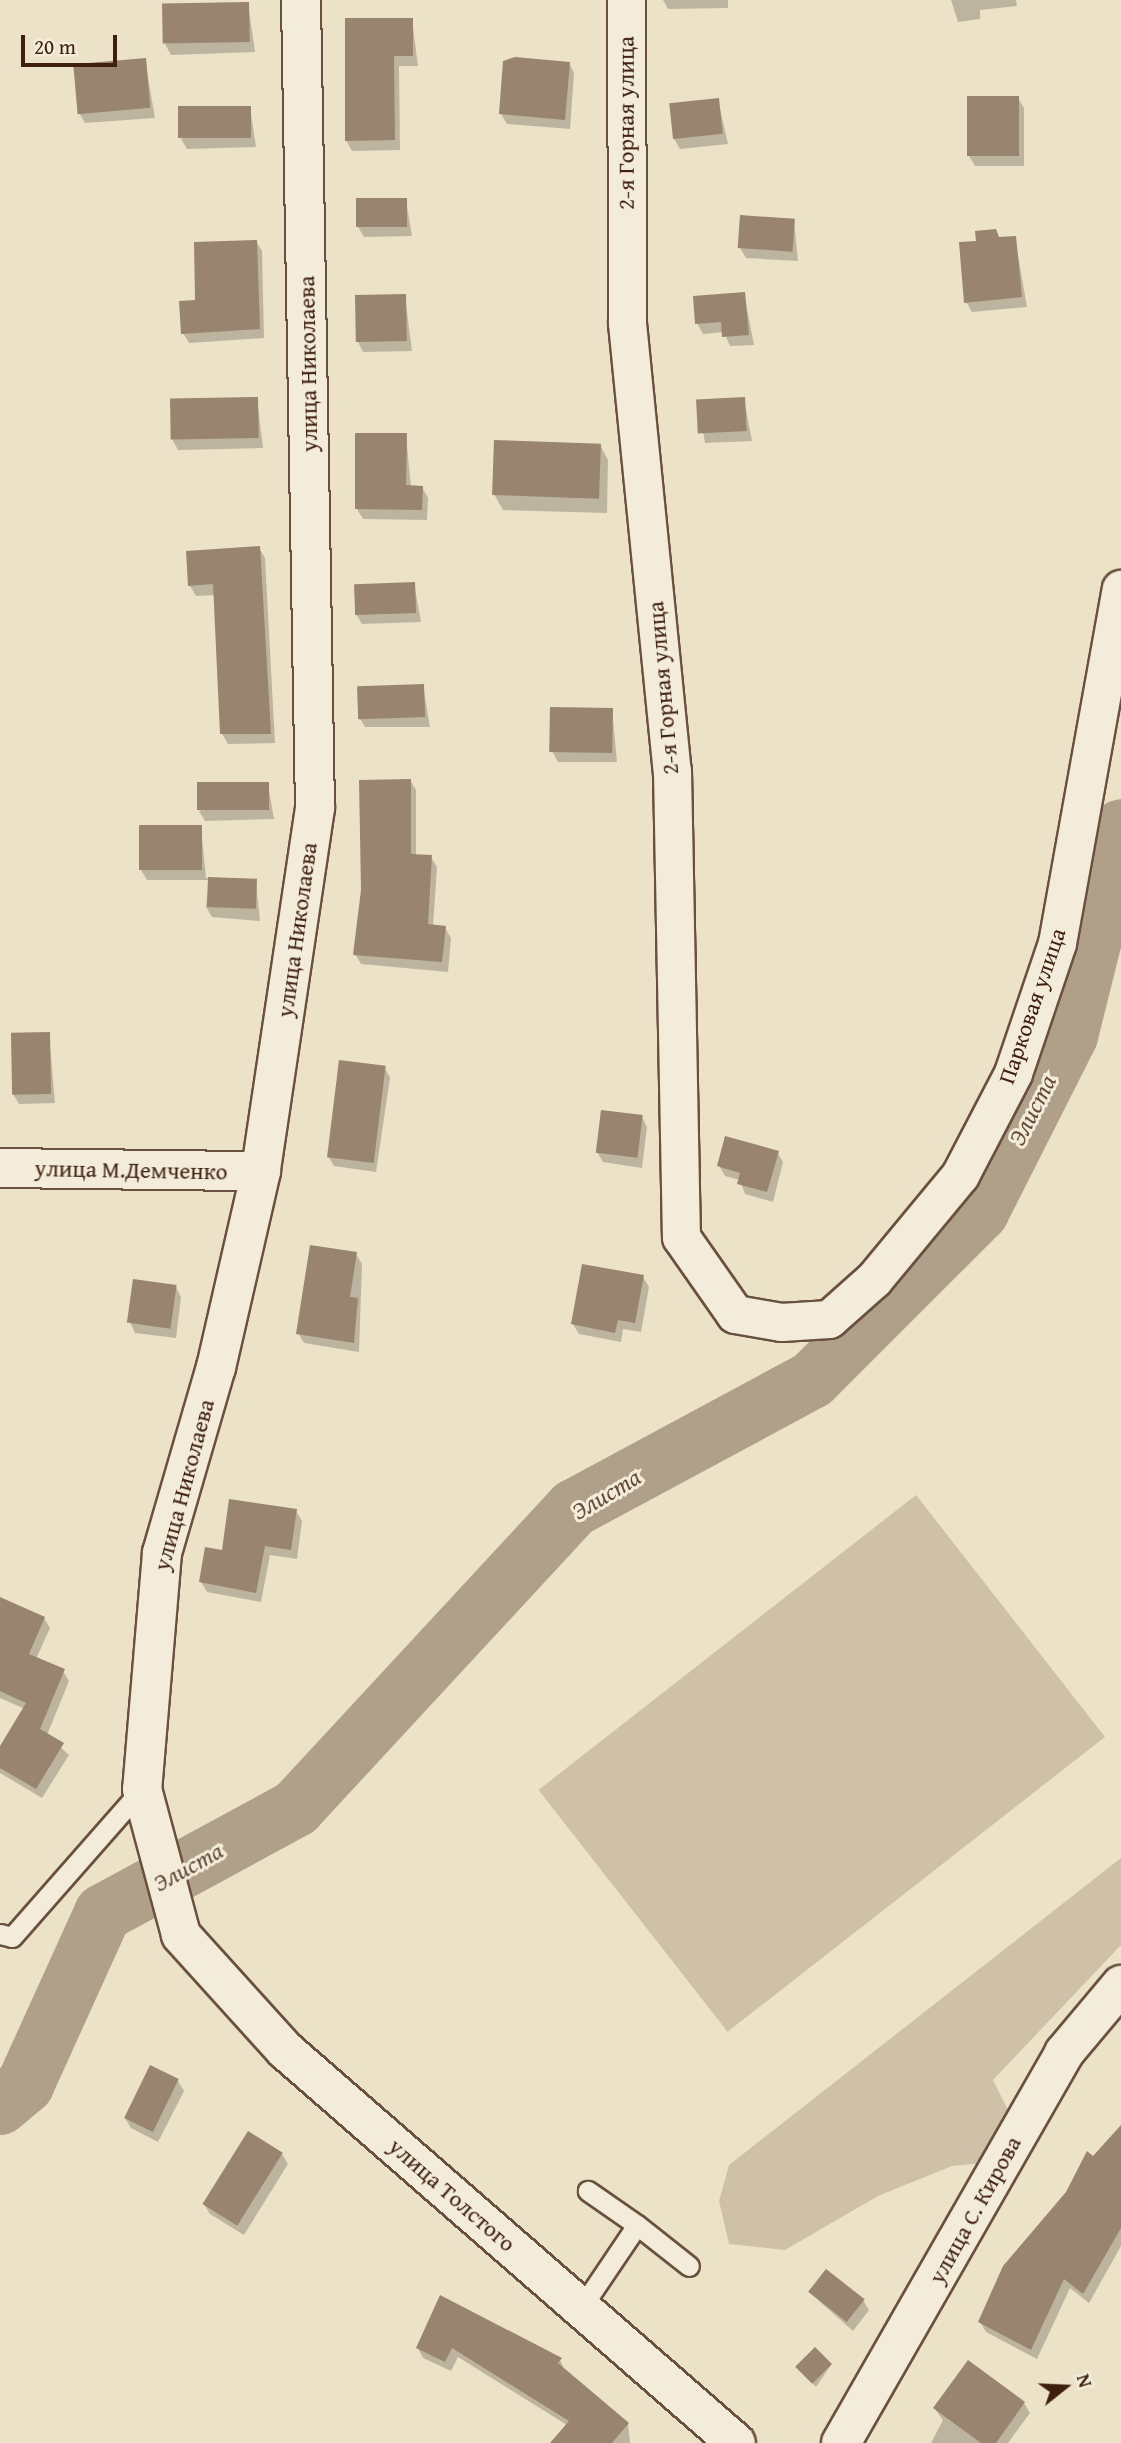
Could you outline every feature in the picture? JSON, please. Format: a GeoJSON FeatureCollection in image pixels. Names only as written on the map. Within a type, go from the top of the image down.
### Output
{"type":"FeatureCollection","features":[{"type":"Feature","properties":{"kind":"street","name":"улица Николаева"},"geometry":{"type":"LineString","coordinates":[[181,1935],[154,1843],[142,1789],[162,1553],[216,1367],[261,1171],[315,808],[300,0]]}},
{"type":"Feature","properties":{"kind":"street","name":"2-я Горная улица"},"geometry":{"type":"LineString","coordinates":[[626,0],[627,323],[672,771],[681,1237],[735,1314],[781,1322]]}},
{"type":"Feature","properties":{"kind":"street","name":"Парковая улица"},"geometry":{"type":"LineString","coordinates":[[781,1322],[830,1320],[874,1279],[960,1175],[1013,1073],[1057,943],[1121,589]]}},
{"type":"Feature","properties":{"kind":"street","name":"улица М.Демченко"},"geometry":{"type":"LineString","coordinates":[[0,1168],[261,1171]]}},
{"type":"Feature","properties":{"kind":"street","name":"улица Толстого"},"geometry":{"type":"LineString","coordinates":[[181,1935],[285,2050],[736,2443]]}},
{"type":"Feature","properties":{"kind":"street","name":"улица С. Кирова"},"geometry":{"type":"LineString","coordinates":[[841,2443],[1064,2053],[1121,1985]]}},
{"type":"Feature","properties":{"kind":"lane"},"geometry":{"type":"LineString","coordinates":[[0,1934],[12,1937],[142,1789]]}},
{"type":"Feature","properties":{"kind":"lane"},"geometry":{"type":"LineString","coordinates":[[588,2191],[689,2266]]}},
{"type":"Feature","properties":{"kind":"lane"},"geometry":{"type":"LineString","coordinates":[[581,2308],[637,2225]]}},
{"type":"Feature","properties":{"kind":"shaded area"},"geometry":{"type":"Polygon","coordinates":[[[916,1495],[1105,1737],[728,2032],[539,1790],[916,1495]]]}},
{"type":"Feature","properties":{"kind":"shaded area"},"geometry":{"type":"Polygon","coordinates":[[[1121,1858],[1121,1945],[993,2080],[1009,2112],[984,2163],[952,2166],[878,2196],[785,2250],[729,2244],[719,2201],[729,2165],[1121,1858]]]}},
{"type":"Feature","properties":{"kind":"building"},"geometry":{"type":"Polygon","coordinates":[[[249,2],[250,42],[163,44],[162,4],[249,2]]]}},
{"type":"Feature","properties":{"kind":"building"},"geometry":{"type":"Polygon","coordinates":[[[345,18],[413,18],[413,56],[394,56],[395,140],[345,141],[345,18]]]}},
{"type":"Feature","properties":{"kind":"building"},"geometry":{"type":"Polygon","coordinates":[[[515,57],[570,62],[565,120],[499,114],[503,61],[515,57]]]}},
{"type":"Feature","properties":{"kind":"building"},"geometry":{"type":"Polygon","coordinates":[[[146,58],[150,108],[78,114],[73,64],[146,58]]]}},
{"type":"Feature","properties":{"kind":"building"},"geometry":{"type":"Polygon","coordinates":[[[967,96],[1019,96],[1019,156],[967,156],[967,96]]]}},
{"type":"Feature","properties":{"kind":"building"},"geometry":{"type":"Polygon","coordinates":[[[719,98],[723,134],[673,139],[669,103],[719,98]]]}},
{"type":"Feature","properties":{"kind":"building"},"geometry":{"type":"Polygon","coordinates":[[[178,106],[251,106],[251,138],[178,138],[178,106]]]}},
{"type":"Feature","properties":{"kind":"building"},"geometry":{"type":"Polygon","coordinates":[[[356,198],[407,198],[407,227],[356,227],[356,198]]]}},
{"type":"Feature","properties":{"kind":"building"},"geometry":{"type":"Polygon","coordinates":[[[740,215],[795,219],[793,252],[738,248],[740,215]]]}},
{"type":"Feature","properties":{"kind":"building"},"geometry":{"type":"Polygon","coordinates":[[[996,229],[999,237],[1016,236],[1022,297],[964,303],[959,242],[976,241],[975,231],[996,229]]]}},
{"type":"Feature","properties":{"kind":"building"},"geometry":{"type":"Polygon","coordinates":[[[257,240],[260,329],[181,334],[179,301],[195,300],[194,242],[257,240]]]}},
{"type":"Feature","properties":{"kind":"building"},"geometry":{"type":"Polygon","coordinates":[[[745,292],[749,335],[722,337],[721,322],[695,324],[693,296],[745,292]]]}},
{"type":"Feature","properties":{"kind":"building"},"geometry":{"type":"Polygon","coordinates":[[[406,294],[407,341],[356,342],[355,295],[406,294]]]}},
{"type":"Feature","properties":{"kind":"building"},"geometry":{"type":"Polygon","coordinates":[[[258,397],[259,438],[171,440],[170,399],[258,397]]]}},
{"type":"Feature","properties":{"kind":"building"},"geometry":{"type":"Polygon","coordinates":[[[745,397],[747,431],[698,434],[696,400],[745,397]]]}},
{"type":"Feature","properties":{"kind":"building"},"geometry":{"type":"Polygon","coordinates":[[[355,433],[407,433],[406,485],[423,486],[422,510],[355,509],[355,433]]]}},
{"type":"Feature","properties":{"kind":"building"},"geometry":{"type":"Polygon","coordinates":[[[494,440],[601,444],[599,499],[492,495],[494,440]]]}},
{"type":"Feature","properties":{"kind":"building"},"geometry":{"type":"Polygon","coordinates":[[[260,546],[271,734],[220,734],[213,584],[188,586],[186,551],[260,546]]]}},
{"type":"Feature","properties":{"kind":"building"},"geometry":{"type":"Polygon","coordinates":[[[415,582],[416,613],[355,615],[354,584],[415,582]]]}},
{"type":"Feature","properties":{"kind":"building"},"geometry":{"type":"Polygon","coordinates":[[[424,684],[425,717],[358,719],[357,686],[424,684]]]}},
{"type":"Feature","properties":{"kind":"building"},"geometry":{"type":"Polygon","coordinates":[[[550,707],[613,708],[612,753],[549,752],[550,707]]]}},
{"type":"Feature","properties":{"kind":"building"},"geometry":{"type":"Polygon","coordinates":[[[411,779],[411,854],[432,855],[428,924],[446,926],[442,962],[353,955],[361,890],[359,780],[411,779]]]}},
{"type":"Feature","properties":{"kind":"building"},"geometry":{"type":"Polygon","coordinates":[[[197,782],[269,782],[269,810],[197,810],[197,782]]]}},
{"type":"Feature","properties":{"kind":"building"},"geometry":{"type":"Polygon","coordinates":[[[139,825],[202,825],[202,870],[139,870],[139,825]]]}},
{"type":"Feature","properties":{"kind":"building"},"geometry":{"type":"Polygon","coordinates":[[[208,877],[257,879],[256,909],[207,907],[208,877]]]}},
{"type":"Feature","properties":{"kind":"building"},"geometry":{"type":"Polygon","coordinates":[[[50,1032],[51,1094],[12,1095],[11,1033],[50,1032]]]}},
{"type":"Feature","properties":{"kind":"building"},"geometry":{"type":"Polygon","coordinates":[[[339,1060],[386,1066],[374,1163],[327,1157],[339,1060]]]}},
{"type":"Feature","properties":{"kind":"building"},"geometry":{"type":"Polygon","coordinates":[[[601,1110],[643,1115],[637,1158],[596,1153],[601,1110]]]}},
{"type":"Feature","properties":{"kind":"building"},"geometry":{"type":"Polygon","coordinates":[[[725,1136],[779,1151],[767,1192],[737,1184],[740,1173],[717,1166],[725,1136]]]}},
{"type":"Feature","properties":{"kind":"building"},"geometry":{"type":"Polygon","coordinates":[[[310,1245],[357,1252],[350,1297],[358,1298],[354,1343],[296,1334],[310,1245]]]}},
{"type":"Feature","properties":{"kind":"building"},"geometry":{"type":"Polygon","coordinates":[[[582,1264],[644,1275],[635,1323],[618,1320],[615,1333],[571,1324],[582,1264]]]}},
{"type":"Feature","properties":{"kind":"building"},"geometry":{"type":"Polygon","coordinates":[[[133,1279],[177,1285],[170,1329],[127,1323],[133,1279]]]}},
{"type":"Feature","properties":{"kind":"building"},"geometry":{"type":"Polygon","coordinates":[[[229,1499],[297,1509],[291,1550],[265,1546],[256,1593],[199,1582],[205,1547],[222,1550],[229,1499]]]}},
{"type":"Feature","properties":{"kind":"building"},"geometry":{"type":"Polygon","coordinates":[[[0,1597],[45,1617],[29,1654],[65,1669],[40,1729],[64,1743],[36,1789],[0,1768],[0,1746],[26,1703],[0,1691],[0,1597]]]}},
{"type":"Feature","properties":{"kind":"building"},"geometry":{"type":"Polygon","coordinates":[[[150,2065],[179,2079],[153,2132],[124,2118],[150,2065]]]}},
{"type":"Feature","properties":{"kind":"building"},"geometry":{"type":"Polygon","coordinates":[[[1121,2125],[1121,2228],[1083,2294],[1064,2279],[1031,2350],[978,2322],[1003,2266],[1066,2192],[1087,2151],[1093,2156],[1121,2125]]]}},
{"type":"Feature","properties":{"kind":"building"},"geometry":{"type":"Polygon","coordinates":[[[248,2131],[283,2153],[237,2226],[202,2204],[248,2131]]]}},
{"type":"Feature","properties":{"kind":"building"},"geometry":{"type":"Polygon","coordinates":[[[826,2269],[865,2299],[847,2322],[808,2292],[826,2269]]]}},
{"type":"Feature","properties":{"kind":"building"},"geometry":{"type":"Polygon","coordinates":[[[440,2295],[562,2358],[558,2363],[629,2423],[612,2443],[550,2443],[569,2421],[452,2348],[445,2362],[416,2348],[440,2295]]]}},
{"type":"Feature","properties":{"kind":"building"},"geometry":{"type":"Polygon","coordinates":[[[815,2347],[832,2364],[812,2384],[795,2367],[815,2347]]]}},
{"type":"Feature","properties":{"kind":"building"},"geometry":{"type":"Polygon","coordinates":[[[968,2360],[1025,2402],[996,2443],[981,2443],[933,2408],[968,2360]]]}},
{"type":"Feature","properties":{"kind":"waterway","name":"Элиста"},"geometry":{"type":"LineString","coordinates":[[0,2106],[25,2085],[103,1913],[296,1808],[574,1508],[812,1380],[980,1212],[1069,1036],[1121,828]]}}]}
